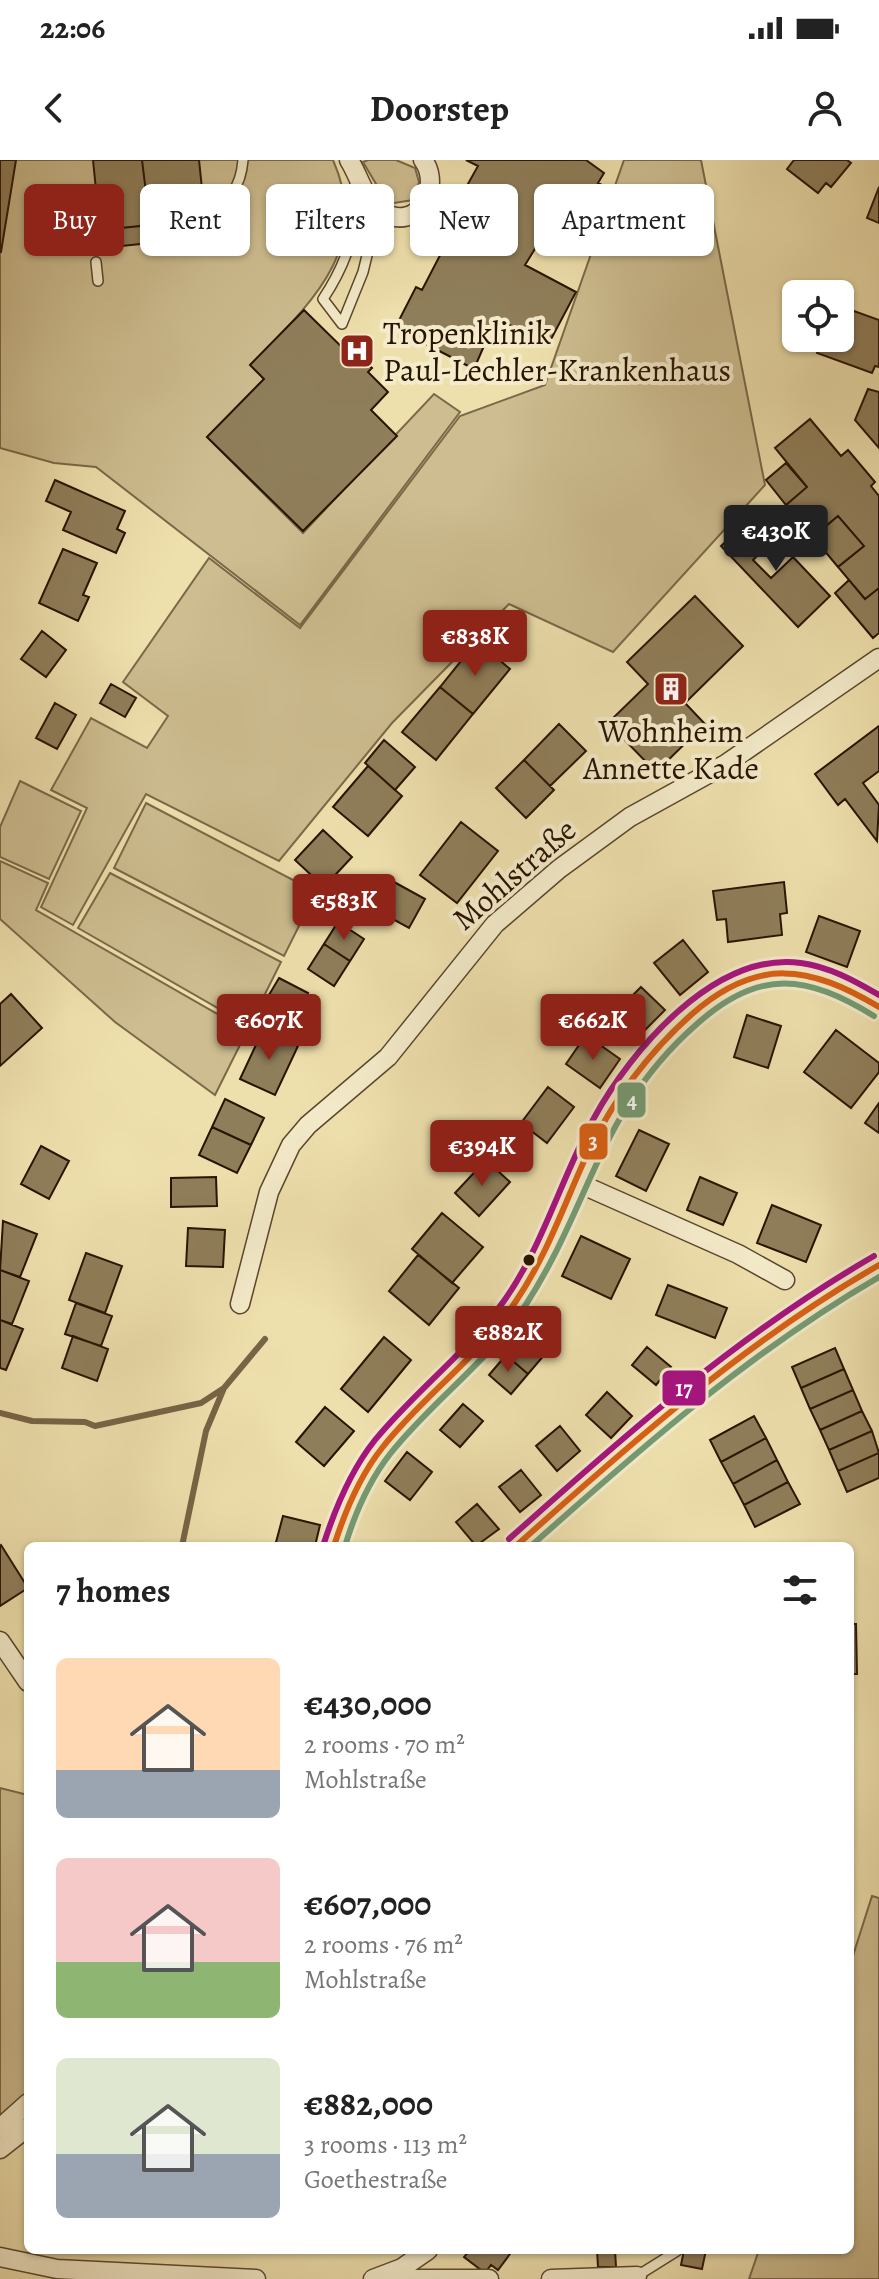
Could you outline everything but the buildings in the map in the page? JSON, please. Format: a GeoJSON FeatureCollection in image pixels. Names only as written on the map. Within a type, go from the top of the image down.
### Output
{"type":"FeatureCollection","features":[{"type":"Feature","properties":{"kind":"street"},"geometry":{"type":"LineString","coordinates":[[394,216],[419,210],[431,190],[432,178],[423,160]]}},
{"type":"Feature","properties":{"kind":"street"},"geometry":{"type":"LineString","coordinates":[[350,163],[360,184]]}},
{"type":"Feature","properties":{"kind":"street","name":"Mohlstraße"},"geometry":{"type":"LineString","coordinates":[[240,1304],[269,1192],[291,1145],[308,1125],[388,1057],[495,924],[559,869],[630,817],[726,764],[879,658]]}},
{"type":"Feature","properties":{"kind":"street"},"geometry":{"type":"LineString","coordinates":[[335,1542],[351,1497],[381,1449],[491,1333],[516,1302],[616,1100],[636,1071],[672,1032],[721,989],[747,976],[776,970],[805,971],[851,988],[879,1007]]}},
{"type":"Feature","properties":{"kind":"street"},"geometry":{"type":"LineString","coordinates":[[576,1182],[738,1254],[785,1280]]}},
{"type":"Feature","properties":{"kind":"street"},"geometry":{"type":"LineString","coordinates":[[521,1542],[758,1341],[844,1284],[879,1265]]}},
{"type":"Feature","properties":{"kind":"street"},"geometry":{"type":"LineString","coordinates":[[0,1641],[24,1676]]}},
{"type":"Feature","properties":{"kind":"street"},"geometry":{"type":"LineString","coordinates":[[0,2128],[24,2107]]}},
{"type":"Feature","properties":{"kind":"street"},"geometry":{"type":"LineString","coordinates":[[0,2149],[24,2130]]}},
{"type":"Feature","properties":{"kind":"street"},"geometry":{"type":"LineString","coordinates":[[373,2279],[402,2268],[422,2254]]}},
{"type":"Feature","properties":{"kind":"street"},"geometry":{"type":"LineString","coordinates":[[0,2257],[27,2265],[123,2276],[256,2279]]}},
{"type":"Feature","properties":{"kind":"street"},"geometry":{"type":"LineString","coordinates":[[551,2279],[637,2276]]}},
{"type":"Feature","properties":{"kind":"street"},"geometry":{"type":"LineString","coordinates":[[395,2279],[489,2279]]}},
{"type":"Feature","properties":{"kind":"lane"},"geometry":{"type":"LineString","coordinates":[[236,184],[243,160]]}},
{"type":"Feature","properties":{"kind":"lane"},"geometry":{"type":"LineString","coordinates":[[350,163],[354,184]]}},
{"type":"Feature","properties":{"kind":"lane"},"geometry":{"type":"LineString","coordinates":[[345,256],[338,277],[323,299],[342,324],[368,256]]}},
{"type":"Feature","properties":{"kind":"lane"},"geometry":{"type":"LineString","coordinates":[[96,262],[98,281]]}},
{"type":"Feature","properties":{"kind":"lane"},"geometry":{"type":"LineString","coordinates":[[637,2276],[672,2254]]}},
{"type":"Feature","properties":{"kind":"shaded area"},"geometry":{"type":"Polygon","coordinates":[[[0,160],[333,160],[340,184],[266,184],[266,256],[337,256],[313,297],[251,364],[264,379],[207,437],[303,533],[434,394],[460,412],[300,625],[96,467],[54,463],[0,448],[0,160]]]}},
{"type":"Feature","properties":{"kind":"shaded area"},"geometry":{"type":"Polygon","coordinates":[[[396,160],[415,168],[419,182],[410,184],[410,200],[394,203],[394,184],[376,184],[363,162],[396,160]]]}},
{"type":"Feature","properties":{"kind":"shaded area"},"geometry":{"type":"Polygon","coordinates":[[[624,160],[701,160],[706,184],[616,184],[624,160]]]}},
{"type":"Feature","properties":{"kind":"shaded area"},"geometry":{"type":"Polygon","coordinates":[[[714,226],[765,485],[613,652],[509,604],[392,723],[279,861],[146,794],[73,925],[41,907],[87,808],[51,790],[91,718],[147,748],[168,716],[123,682],[209,558],[300,628],[460,416],[545,385],[590,256],[714,256],[714,226]]]}},
{"type":"Feature","properties":{"kind":"shaded area"},"geometry":{"type":"Polygon","coordinates":[[[20,781],[81,811],[49,879],[0,857],[0,827],[20,781]]]}},
{"type":"Feature","properties":{"kind":"shaded area"},"geometry":{"type":"Polygon","coordinates":[[[146,803],[316,892],[284,956],[114,868],[146,803]]]}},
{"type":"Feature","properties":{"kind":"shaded area"},"geometry":{"type":"Polygon","coordinates":[[[0,861],[48,883],[36,910],[247,1031],[215,1095],[115,1022],[0,919],[0,861]]]}},
{"type":"Feature","properties":{"kind":"shaded area"},"geometry":{"type":"Polygon","coordinates":[[[110,873],[281,962],[249,1026],[78,928],[110,873]]]}},
{"type":"Feature","properties":{"kind":"shaded area"},"geometry":{"type":"Polygon","coordinates":[[[0,1788],[24,1794],[24,2107],[0,2128],[0,1788]]]}},
{"type":"Feature","properties":{"kind":"shaded area"},"geometry":{"type":"Polygon","coordinates":[[[872,1896],[879,1898],[879,2279],[749,2279],[758,2254],[854,2254],[854,1952],[872,1896]]]}},
{"type":"Feature","properties":{"kind":"waterway"},"geometry":{"type":"LineString","coordinates":[[0,1413],[32,1421],[85,1422],[95,1426],[201,1403],[224,1388],[265,1339]]}},
{"type":"Feature","properties":{"kind":"waterway"},"geometry":{"type":"LineString","coordinates":[[183,1542],[206,1431],[224,1388]]}},
{"type":"Feature","properties":{"kind":"transit line","name":"17"},"geometry":{"type":"LineString","coordinates":[[324,1542],[345,1489],[366,1452],[391,1422],[476,1336],[506,1298],[531,1255],[572,1163],[610,1091],[630,1063],[679,1010],[707,989],[738,973],[769,963],[801,963],[822,968],[879,995]]}},
{"type":"Feature","properties":{"kind":"transit line","name":"3"},"geometry":{"type":"LineString","coordinates":[[335,1542],[354,1495],[382,1448],[485,1340],[516,1301],[538,1264],[590,1148],[611,1111],[634,1076],[676,1029],[716,996],[739,983],[784,973],[829,982],[879,1007]]}},
{"type":"Feature","properties":{"kind":"transit line","name":"4"},"geometry":{"type":"LineString","coordinates":[[346,1542],[363,1498],[390,1454],[494,1345],[525,1306],[548,1268],[599,1158],[638,1089],[698,1023],[742,993],[763,986],[784,984],[827,992],[874,1016]]}},
{"type":"Feature","properties":{"kind":"transit line","name":"17"},"geometry":{"type":"LineString","coordinates":[[509,1539],[640,1424],[730,1352],[776,1318],[874,1256]]}},
{"type":"Feature","properties":{"kind":"transit line","name":"3"},"geometry":{"type":"LineString","coordinates":[[520,1542],[690,1396],[782,1327],[879,1265]]}},
{"type":"Feature","properties":{"kind":"transit line","name":"4"},"geometry":{"type":"LineString","coordinates":[[536,1542],[698,1402],[786,1336],[879,1277]]}},
{"type":"Feature","properties":{"kind":"place","name":"Tropenklinik Paul-Lechler-Krankenhaus"},"geometry":{"type":"Point","coordinates":[357,351]}},
{"type":"Feature","properties":{"kind":"place","name":"Wohnheim Annette Kade"},"geometry":{"type":"Point","coordinates":[671,689]}}]}
